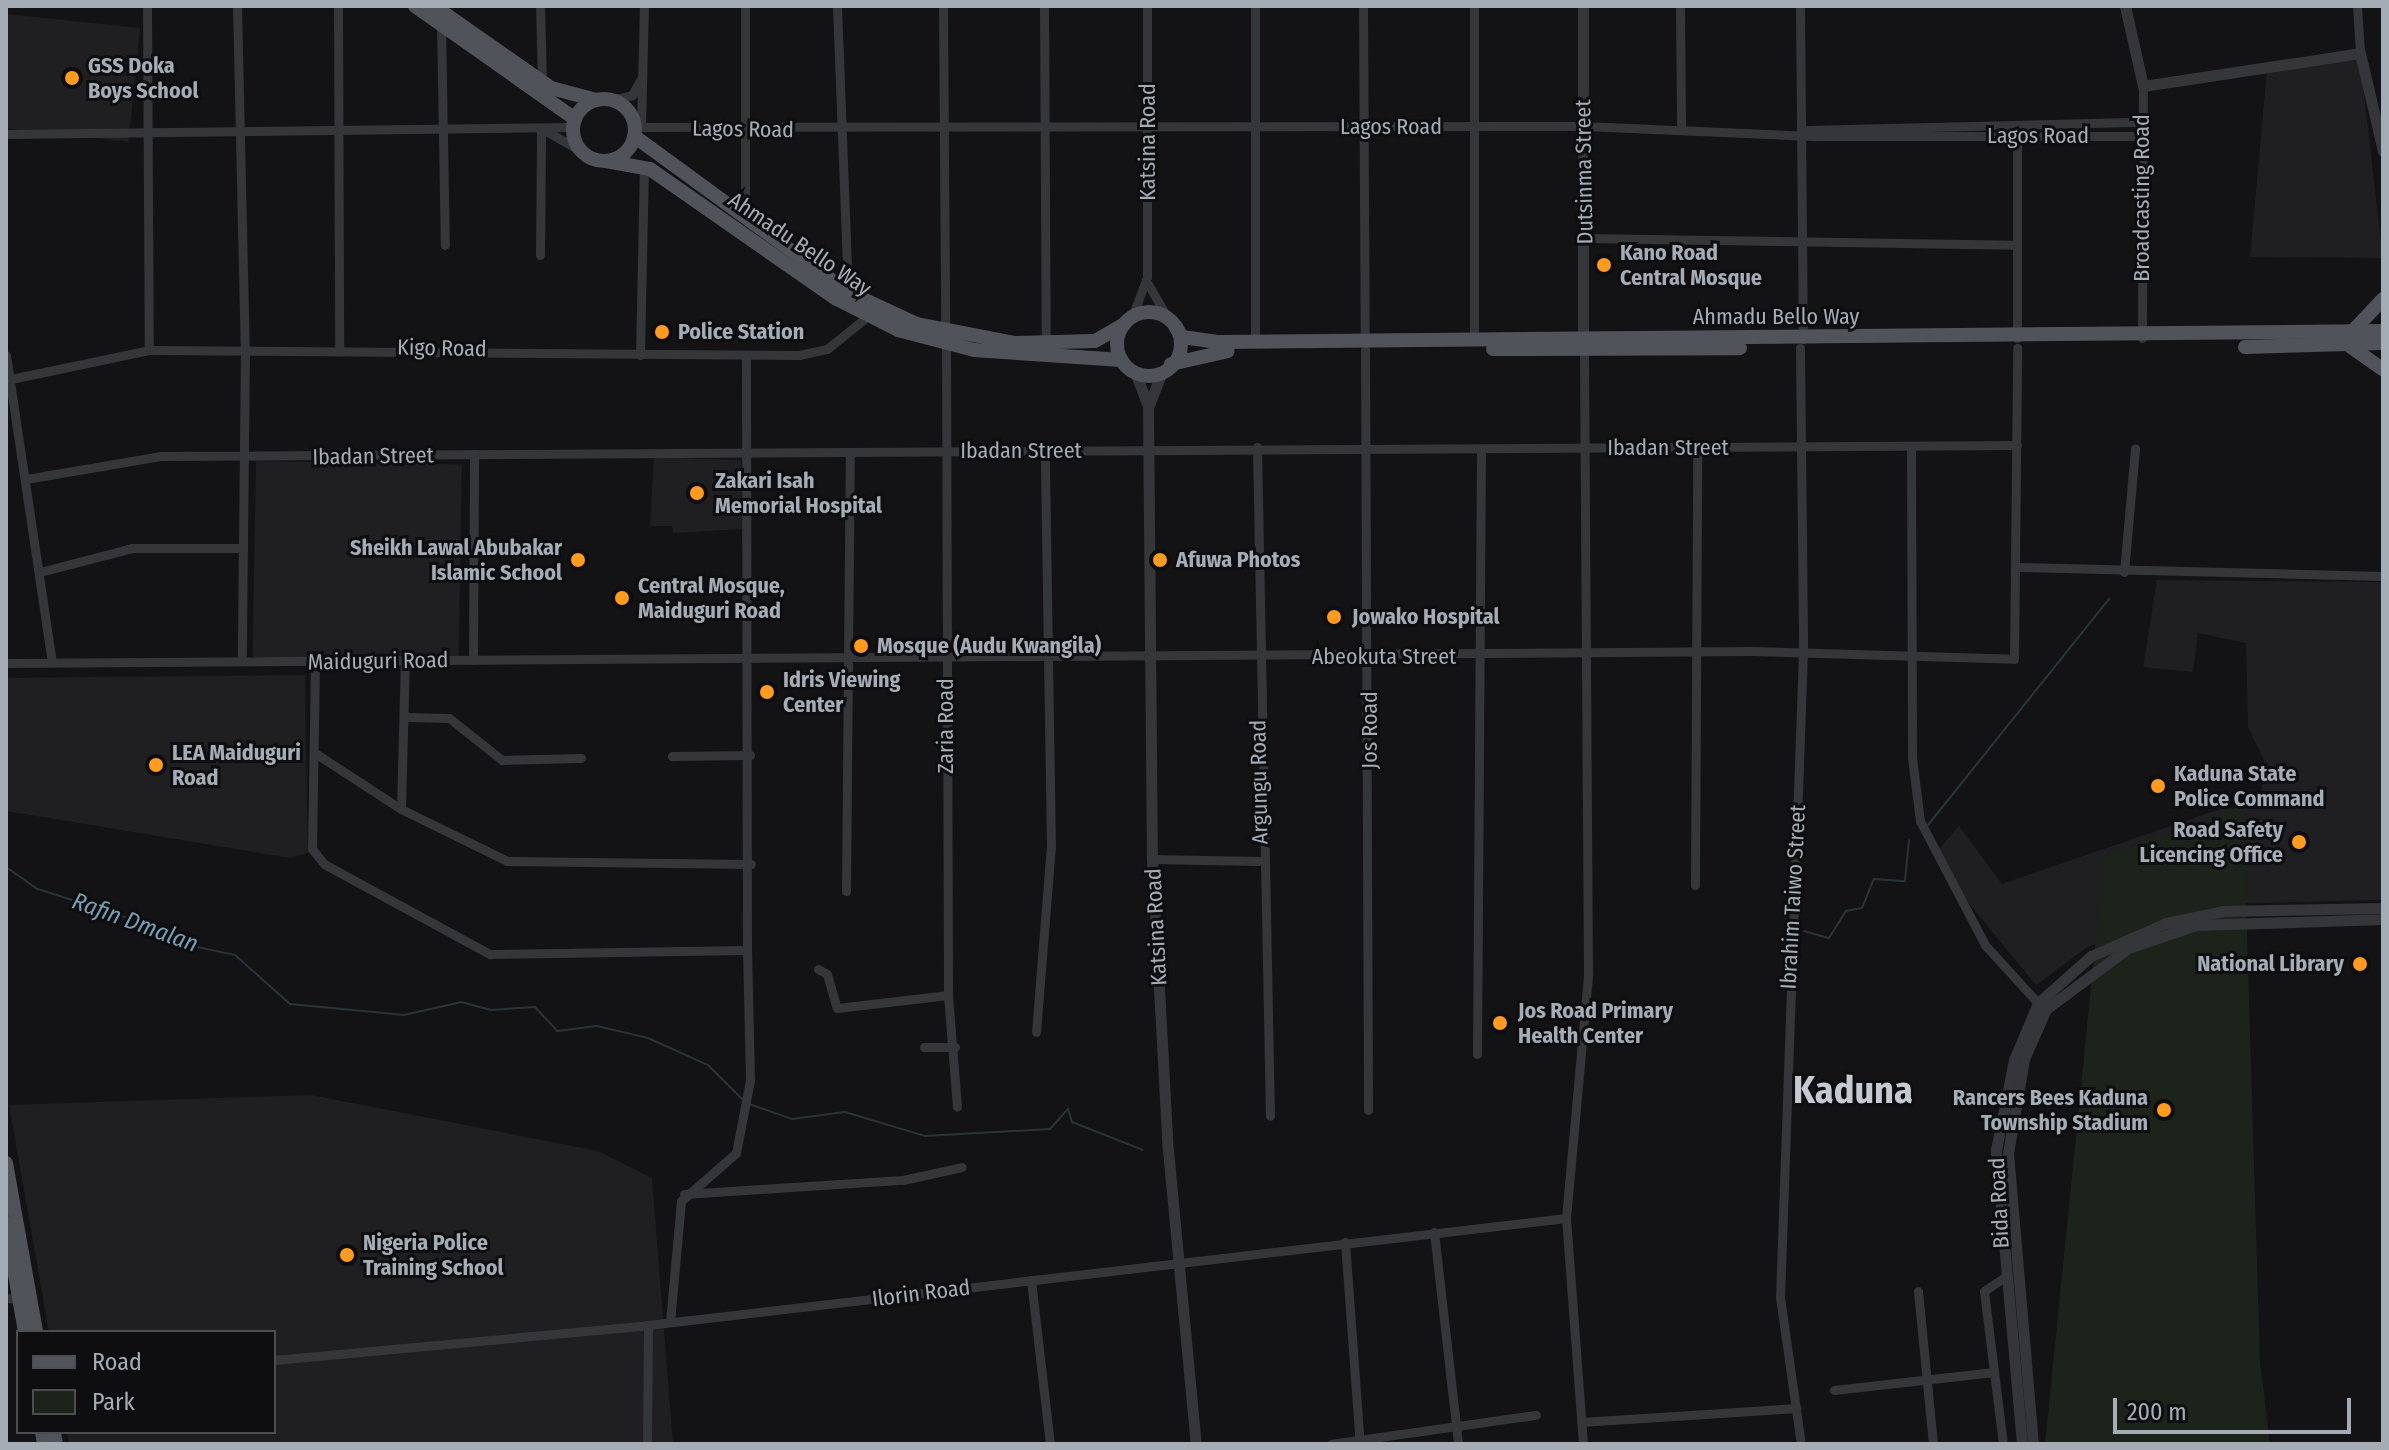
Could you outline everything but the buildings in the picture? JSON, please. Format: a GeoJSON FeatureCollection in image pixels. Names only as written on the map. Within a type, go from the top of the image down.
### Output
{"type":"FeatureCollection","features":[{"type":"Feature","properties":{"kind":"main road"},"geometry":{"type":"LineString","coordinates":[[415,6],[574,123],[581,151],[606,161],[624,154],[637,132],[629,111],[542,82],[434,6]]}},
{"type":"Feature","properties":{"kind":"main road"},"geometry":{"type":"LineString","coordinates":[[574,123],[603,100]]}},
{"type":"Feature","properties":{"kind":"main road","name":"Ahmadu Bello Way"},"geometry":{"type":"LineString","coordinates":[[637,132],[745,222],[848,292],[945,338],[1095,341],[1128,320]]}},
{"type":"Feature","properties":{"kind":"main road","name":"Ahmadu Bello Way"},"geometry":{"type":"LineString","coordinates":[[606,161],[644,166],[868,316],[945,338],[1122,360]]}},
{"type":"Feature","properties":{"kind":"main road"},"geometry":{"type":"LineString","coordinates":[[2383,299],[2351,340],[2383,369]]}},
{"type":"Feature","properties":{"kind":"main road"},"geometry":{"type":"LineString","coordinates":[[1128,320],[1171,322],[1180,351],[1166,369],[1135,372],[1122,360],[1118,341],[1128,320]]}},
{"type":"Feature","properties":{"kind":"main road","name":"Ahmadu Bello Way"},"geometry":{"type":"LineString","coordinates":[[1171,322],[1191,340],[1365,345],[2351,340],[2383,331]]}},
{"type":"Feature","properties":{"kind":"main road","name":"Ahmadu Bello Way"},"geometry":{"type":"LineString","coordinates":[[2017,343],[2142,338],[2383,343]]}},
{"type":"Feature","properties":{"kind":"main road","name":"Ahmadu Bello Way"},"geometry":{"type":"LineString","coordinates":[[1166,369],[1215,351],[1474,340],[1583,343]]}},
{"type":"Feature","properties":{"kind":"main road"},"geometry":{"type":"LineString","coordinates":[[6,1169],[36,1330]]}},
{"type":"Feature","properties":{"kind":"main road"},"geometry":{"type":"LineString","coordinates":[[6,1223],[13,1299],[24,1330]]}},
{"type":"Feature","properties":{"kind":"street"},"geometry":{"type":"LineString","coordinates":[[147,6],[149,350]]}},
{"type":"Feature","properties":{"kind":"street"},"geometry":{"type":"LineString","coordinates":[[237,6],[245,350],[242,660]]}},
{"type":"Feature","properties":{"kind":"street"},"geometry":{"type":"LineString","coordinates":[[338,6],[339,348]]}},
{"type":"Feature","properties":{"kind":"street"},"geometry":{"type":"LineString","coordinates":[[540,6],[542,82]]}},
{"type":"Feature","properties":{"kind":"street"},"geometry":{"type":"LineString","coordinates":[[637,132],[645,69],[644,6]]}},
{"type":"Feature","properties":{"kind":"street"},"geometry":{"type":"LineString","coordinates":[[745,6],[745,222]]}},
{"type":"Feature","properties":{"kind":"street"},"geometry":{"type":"LineString","coordinates":[[837,6],[838,130],[848,292]]}},
{"type":"Feature","properties":{"kind":"street","name":"Zaria Road"},"geometry":{"type":"LineString","coordinates":[[943,6],[948,995],[955,1047],[957,1107]]}},
{"type":"Feature","properties":{"kind":"street"},"geometry":{"type":"LineString","coordinates":[[1044,6],[1046,342]]}},
{"type":"Feature","properties":{"kind":"street","name":"Katsina Road"},"geometry":{"type":"LineString","coordinates":[[1147,6],[1147,277],[1153,302],[1171,322]]}},
{"type":"Feature","properties":{"kind":"street"},"geometry":{"type":"LineString","coordinates":[[1255,6],[1255,342]]}},
{"type":"Feature","properties":{"kind":"street","name":"Jos Road"},"geometry":{"type":"LineString","coordinates":[[1363,6],[1370,655],[1368,1110]]}},
{"type":"Feature","properties":{"kind":"street"},"geometry":{"type":"LineString","coordinates":[[1474,6],[1474,340]]}},
{"type":"Feature","properties":{"kind":"street","name":"Dutsinma Street"},"geometry":{"type":"LineString","coordinates":[[1583,6],[1583,343]]}},
{"type":"Feature","properties":{"kind":"street"},"geometry":{"type":"LineString","coordinates":[[1680,6],[1681,128]]}},
{"type":"Feature","properties":{"kind":"street","name":"Ibrahim Taiwo Street"},"geometry":{"type":"LineString","coordinates":[[1800,6],[1803,130],[1803,652],[1780,1187],[1780,1297],[1801,1444]]}},
{"type":"Feature","properties":{"kind":"street"},"geometry":{"type":"LineString","coordinates":[[2125,6],[2143,86]]}},
{"type":"Feature","properties":{"kind":"street"},"geometry":{"type":"LineString","coordinates":[[2357,6],[2360,53],[2383,151]]}},
{"type":"Feature","properties":{"kind":"street"},"geometry":{"type":"LineString","coordinates":[[441,24],[440,133],[445,245]]}},
{"type":"Feature","properties":{"kind":"street","name":"Broadcasting Road"},"geometry":{"type":"LineString","coordinates":[[2142,338],[2140,136],[2143,86],[2360,53]]}},
{"type":"Feature","properties":{"kind":"street"},"geometry":{"type":"LineString","coordinates":[[603,100],[632,95],[645,69]]}},
{"type":"Feature","properties":{"kind":"street"},"geometry":{"type":"LineString","coordinates":[[1803,130],[2141,122]]}},
{"type":"Feature","properties":{"kind":"street"},"geometry":{"type":"LineString","coordinates":[[6,134],[545,132],[574,123]]}},
{"type":"Feature","properties":{"kind":"street","name":"Lagos Road"},"geometry":{"type":"LineString","coordinates":[[637,132],[1583,126],[2140,136]]}},
{"type":"Feature","properties":{"kind":"street"},"geometry":{"type":"LineString","coordinates":[[545,132],[581,151]]}},
{"type":"Feature","properties":{"kind":"street"},"geometry":{"type":"LineString","coordinates":[[540,255],[545,132]]}},
{"type":"Feature","properties":{"kind":"street"},"geometry":{"type":"LineString","coordinates":[[2017,136],[2013,245],[2019,567],[2124,572],[2383,576]]}},
{"type":"Feature","properties":{"kind":"street"},"geometry":{"type":"LineString","coordinates":[[640,355],[644,166]]}},
{"type":"Feature","properties":{"kind":"street"},"geometry":{"type":"LineString","coordinates":[[1585,238],[1801,238],[2013,245]]}},
{"type":"Feature","properties":{"kind":"street","name":"Katsina Road"},"geometry":{"type":"LineString","coordinates":[[1128,320],[1147,277]]}},
{"type":"Feature","properties":{"kind":"street","name":"Kigo Road"},"geometry":{"type":"LineString","coordinates":[[9,379],[149,350],[339,348],[746,356],[827,349],[868,316]]}},
{"type":"Feature","properties":{"kind":"street"},"geometry":{"type":"LineString","coordinates":[[1583,343],[1588,974],[1566,1218],[1583,1444]]}},
{"type":"Feature","properties":{"kind":"street"},"geometry":{"type":"LineString","coordinates":[[6,355],[52,661]]}},
{"type":"Feature","properties":{"kind":"street"},"geometry":{"type":"LineString","coordinates":[[684,1194],[731,1163],[748,1091],[751,659],[746,356]]}},
{"type":"Feature","properties":{"kind":"street","name":"Katsina Road"},"geometry":{"type":"LineString","coordinates":[[1148,408],[1166,369]]}},
{"type":"Feature","properties":{"kind":"street","name":"Katsina Road"},"geometry":{"type":"LineString","coordinates":[[1135,372],[1148,408],[1152,859],[1168,1150],[1196,1444]]}},
{"type":"Feature","properties":{"kind":"street","name":"Ibadan Street"},"geometry":{"type":"LineString","coordinates":[[26,479],[133,457],[1045,452],[1257,447],[1481,450],[2017,445]]}},
{"type":"Feature","properties":{"kind":"street","name":"Argungu Road"},"geometry":{"type":"LineString","coordinates":[[1257,447],[1259,861],[1270,1116]]}},
{"type":"Feature","properties":{"kind":"street"},"geometry":{"type":"LineString","coordinates":[[1695,885],[1697,447]]}},
{"type":"Feature","properties":{"kind":"street"},"geometry":{"type":"LineString","coordinates":[[1911,448],[1912,652],[1920,821],[1985,945],[2038,1003]]}},
{"type":"Feature","properties":{"kind":"street"},"geometry":{"type":"LineString","coordinates":[[2124,572],[2135,448]]}},
{"type":"Feature","properties":{"kind":"street"},"geometry":{"type":"LineString","coordinates":[[1477,1054],[1477,657],[1481,450]]}},
{"type":"Feature","properties":{"kind":"street"},"geometry":{"type":"LineString","coordinates":[[846,891],[850,868],[850,452]]}},
{"type":"Feature","properties":{"kind":"street"},"geometry":{"type":"LineString","coordinates":[[1036,1032],[1051,847],[1045,452]]}},
{"type":"Feature","properties":{"kind":"street"},"geometry":{"type":"LineString","coordinates":[[473,660],[474,454]]}},
{"type":"Feature","properties":{"kind":"street"},"geometry":{"type":"LineString","coordinates":[[40,572],[132,548],[243,548]]}},
{"type":"Feature","properties":{"kind":"street","name":"Abeokuta Street"},"geometry":{"type":"LineString","coordinates":[[751,659],[849,661],[1151,655],[1477,657],[1698,652],[1912,652],[2018,657],[2019,567]]}},
{"type":"Feature","properties":{"kind":"street"},"geometry":{"type":"LineString","coordinates":[[401,809],[407,717],[405,659]]}},
{"type":"Feature","properties":{"kind":"street","name":"Maiduguri Road"},"geometry":{"type":"LineString","coordinates":[[6,663],[751,659]]}},
{"type":"Feature","properties":{"kind":"street"},"geometry":{"type":"LineString","coordinates":[[315,662],[316,857],[469,948],[513,955],[749,946]]}},
{"type":"Feature","properties":{"kind":"street"},"geometry":{"type":"LineString","coordinates":[[407,717],[449,718],[502,760],[581,758]]}},
{"type":"Feature","properties":{"kind":"street"},"geometry":{"type":"LineString","coordinates":[[315,753],[401,809],[507,861],[751,864]]}},
{"type":"Feature","properties":{"kind":"street"},"geometry":{"type":"LineString","coordinates":[[672,756],[750,755]]}},
{"type":"Feature","properties":{"kind":"street"},"geometry":{"type":"LineString","coordinates":[[1152,859],[1259,861]]}},
{"type":"Feature","properties":{"kind":"street","name":"Bida Road"},"geometry":{"type":"LineString","coordinates":[[2022,1444],[2003,1278],[2001,1106],[2038,1003],[2091,956],[2166,923],[2223,911],[2383,908]]}},
{"type":"Feature","properties":{"kind":"street","name":"Bida Road"},"geometry":{"type":"LineString","coordinates":[[2033,1444],[2002,1166],[2012,1110],[2037,1028],[2058,995],[2094,967],[2196,925],[2383,919]]}},
{"type":"Feature","properties":{"kind":"street"},"geometry":{"type":"LineString","coordinates":[[818,969],[827,974],[837,1008],[948,995]]}},
{"type":"Feature","properties":{"kind":"street"},"geometry":{"type":"LineString","coordinates":[[924,1047],[955,1047]]}},
{"type":"Feature","properties":{"kind":"street"},"geometry":{"type":"LineString","coordinates":[[684,1194],[903,1180],[962,1167]]}},
{"type":"Feature","properties":{"kind":"street"},"geometry":{"type":"LineString","coordinates":[[670,1322],[684,1194]]}},
{"type":"Feature","properties":{"kind":"street","name":"Ilorin Road"},"geometry":{"type":"LineString","coordinates":[[276,1360],[648,1325],[1566,1218]]}},
{"type":"Feature","properties":{"kind":"street"},"geometry":{"type":"LineString","coordinates":[[1434,1232],[1458,1444]]}},
{"type":"Feature","properties":{"kind":"street"},"geometry":{"type":"LineString","coordinates":[[1345,1242],[1360,1442]]}},
{"type":"Feature","properties":{"kind":"street"},"geometry":{"type":"LineString","coordinates":[[2003,1278],[1984,1291],[2003,1444]]}},
{"type":"Feature","properties":{"kind":"street"},"geometry":{"type":"LineString","coordinates":[[1031,1280],[1050,1444]]}},
{"type":"Feature","properties":{"kind":"street"},"geometry":{"type":"LineString","coordinates":[[1918,1291],[1933,1444]]}},
{"type":"Feature","properties":{"kind":"street"},"geometry":{"type":"LineString","coordinates":[[647,1444],[648,1325]]}},
{"type":"Feature","properties":{"kind":"street"},"geometry":{"type":"LineString","coordinates":[[1834,1390],[1994,1372]]}},
{"type":"Feature","properties":{"kind":"street"},"geometry":{"type":"LineString","coordinates":[[1581,1422],[1797,1408]]}},
{"type":"Feature","properties":{"kind":"street"},"geometry":{"type":"LineString","coordinates":[[1331,1444],[1536,1415]]}},
{"type":"Feature","properties":{"kind":"shaded area","name":"GSS Doka Boys School"},"geometry":{"type":"Polygon","coordinates":[[[6,14],[140,28],[128,141],[6,129],[6,14]]]}},
{"type":"Feature","properties":{"kind":"shaded area"},"geometry":{"type":"Polygon","coordinates":[[[2360,60],[2383,258],[2250,257],[2267,70],[2360,60]]]}},
{"type":"Feature","properties":{"kind":"shaded area","name":"Zakari Isah Memorial Hospital"},"geometry":{"type":"Polygon","coordinates":[[[654,457],[741,460],[743,529],[673,533],[672,526],[650,526],[654,457]]]}},
{"type":"Feature","properties":{"kind":"shaded area"},"geometry":{"type":"Polygon","coordinates":[[[256,461],[462,465],[459,661],[253,657],[256,461]]]}},
{"type":"Feature","properties":{"kind":"shaded area"},"geometry":{"type":"Polygon","coordinates":[[[2157,580],[2383,582],[2383,900],[2215,904],[2159,915],[2086,948],[2036,985],[1967,901],[1939,849],[1959,826],[2002,884],[2220,809],[2260,808],[2264,760],[2248,727],[2246,643],[2198,633],[2193,672],[2143,667],[2157,580]]]}},
{"type":"Feature","properties":{"kind":"shaded area","name":"LEA Maiduguri Road"},"geometry":{"type":"Polygon","coordinates":[[[305,675],[308,853],[290,858],[6,811],[6,678],[305,675]]]}},
{"type":"Feature","properties":{"kind":"shaded area","name":"Nigeria Police Training School"},"geometry":{"type":"Polygon","coordinates":[[[311,1095],[598,1151],[652,1178],[673,1444],[69,1444],[67,1434],[276,1434],[276,1330],[49,1330],[9,1105],[311,1095]]]}},
{"type":"Feature","properties":{"kind":"green space","name":"Rancers Bees Kaduna Township Stadium"},"geometry":{"type":"Polygon","coordinates":[[[2243,805],[2260,1361],[2270,1444],[2045,1444],[2104,858],[2243,805]]]}},
{"type":"Feature","properties":{"kind":"waterway"},"geometry":{"type":"LineString","coordinates":[[1928,825],[2109,599]]}},
{"type":"Feature","properties":{"kind":"waterway"},"geometry":{"type":"LineString","coordinates":[[1804,931],[1829,938],[1846,911],[1862,908],[1874,879],[1905,881],[1909,840]]}},
{"type":"Feature","properties":{"kind":"waterway","name":"Rafin Dmalan"},"geometry":{"type":"LineString","coordinates":[[6,867],[38,889],[137,921],[173,942],[235,955],[290,1004],[404,1015],[461,1002],[491,1010],[535,1007],[557,1031],[597,1026],[648,1038],[708,1065],[744,1101]]}},
{"type":"Feature","properties":{"kind":"waterway","name":"Rafin Dmalan"},"geometry":{"type":"LineString","coordinates":[[749,1104],[792,1119],[845,1112],[925,1136],[1050,1129],[1068,1109],[1072,1122],[1143,1150]]}},
{"type":"Feature","properties":{"kind":"place","name":"GSS Doka Boys School"},"geometry":{"type":"Point","coordinates":[72,78]}},
{"type":"Feature","properties":{"kind":"place","name":"Kano Road Central Mosque"},"geometry":{"type":"Point","coordinates":[1604,265]}},
{"type":"Feature","properties":{"kind":"place","name":"Police Station"},"geometry":{"type":"Point","coordinates":[662,332]}},
{"type":"Feature","properties":{"kind":"place","name":"Zakari Isah Memorial Hospital"},"geometry":{"type":"Point","coordinates":[697,493]}},
{"type":"Feature","properties":{"kind":"place","name":"Sheikh Lawal Abubakar Islamic School"},"geometry":{"type":"Point","coordinates":[578,560]}},
{"type":"Feature","properties":{"kind":"place","name":"Afuwa Photos"},"geometry":{"type":"Point","coordinates":[1160,560]}},
{"type":"Feature","properties":{"kind":"place","name":"Central Mosque, Maiduguri Road"},"geometry":{"type":"Point","coordinates":[622,598]}},
{"type":"Feature","properties":{"kind":"place","name":"Jowako Hospital"},"geometry":{"type":"Point","coordinates":[1334,617]}},
{"type":"Feature","properties":{"kind":"place","name":"Mosque (Audu Kwangila)"},"geometry":{"type":"Point","coordinates":[861,646]}},
{"type":"Feature","properties":{"kind":"place","name":"Idris Viewing Center"},"geometry":{"type":"Point","coordinates":[767,692]}},
{"type":"Feature","properties":{"kind":"place","name":"LEA Maiduguri Road"},"geometry":{"type":"Point","coordinates":[156,765]}},
{"type":"Feature","properties":{"kind":"place","name":"Kaduna State Police Command"},"geometry":{"type":"Point","coordinates":[2158,786]}},
{"type":"Feature","properties":{"kind":"place","name":"Road Safety Licencing Office"},"geometry":{"type":"Point","coordinates":[2299,842]}},
{"type":"Feature","properties":{"kind":"place","name":"National Library"},"geometry":{"type":"Point","coordinates":[2360,964]}},
{"type":"Feature","properties":{"kind":"place","name":"Jos Road Primary Health Center"},"geometry":{"type":"Point","coordinates":[1500,1023]}},
{"type":"Feature","properties":{"kind":"place","name":"Rancers Bees Kaduna Township Stadium"},"geometry":{"type":"Point","coordinates":[2164,1110]}},
{"type":"Feature","properties":{"kind":"place","name":"Nigeria Police Training School"},"geometry":{"type":"Point","coordinates":[347,1255]}},
{"type":"Feature","properties":{"kind":"district","name":"Kaduna"},"geometry":{"type":"Point","coordinates":[1853,1091]}}]}
